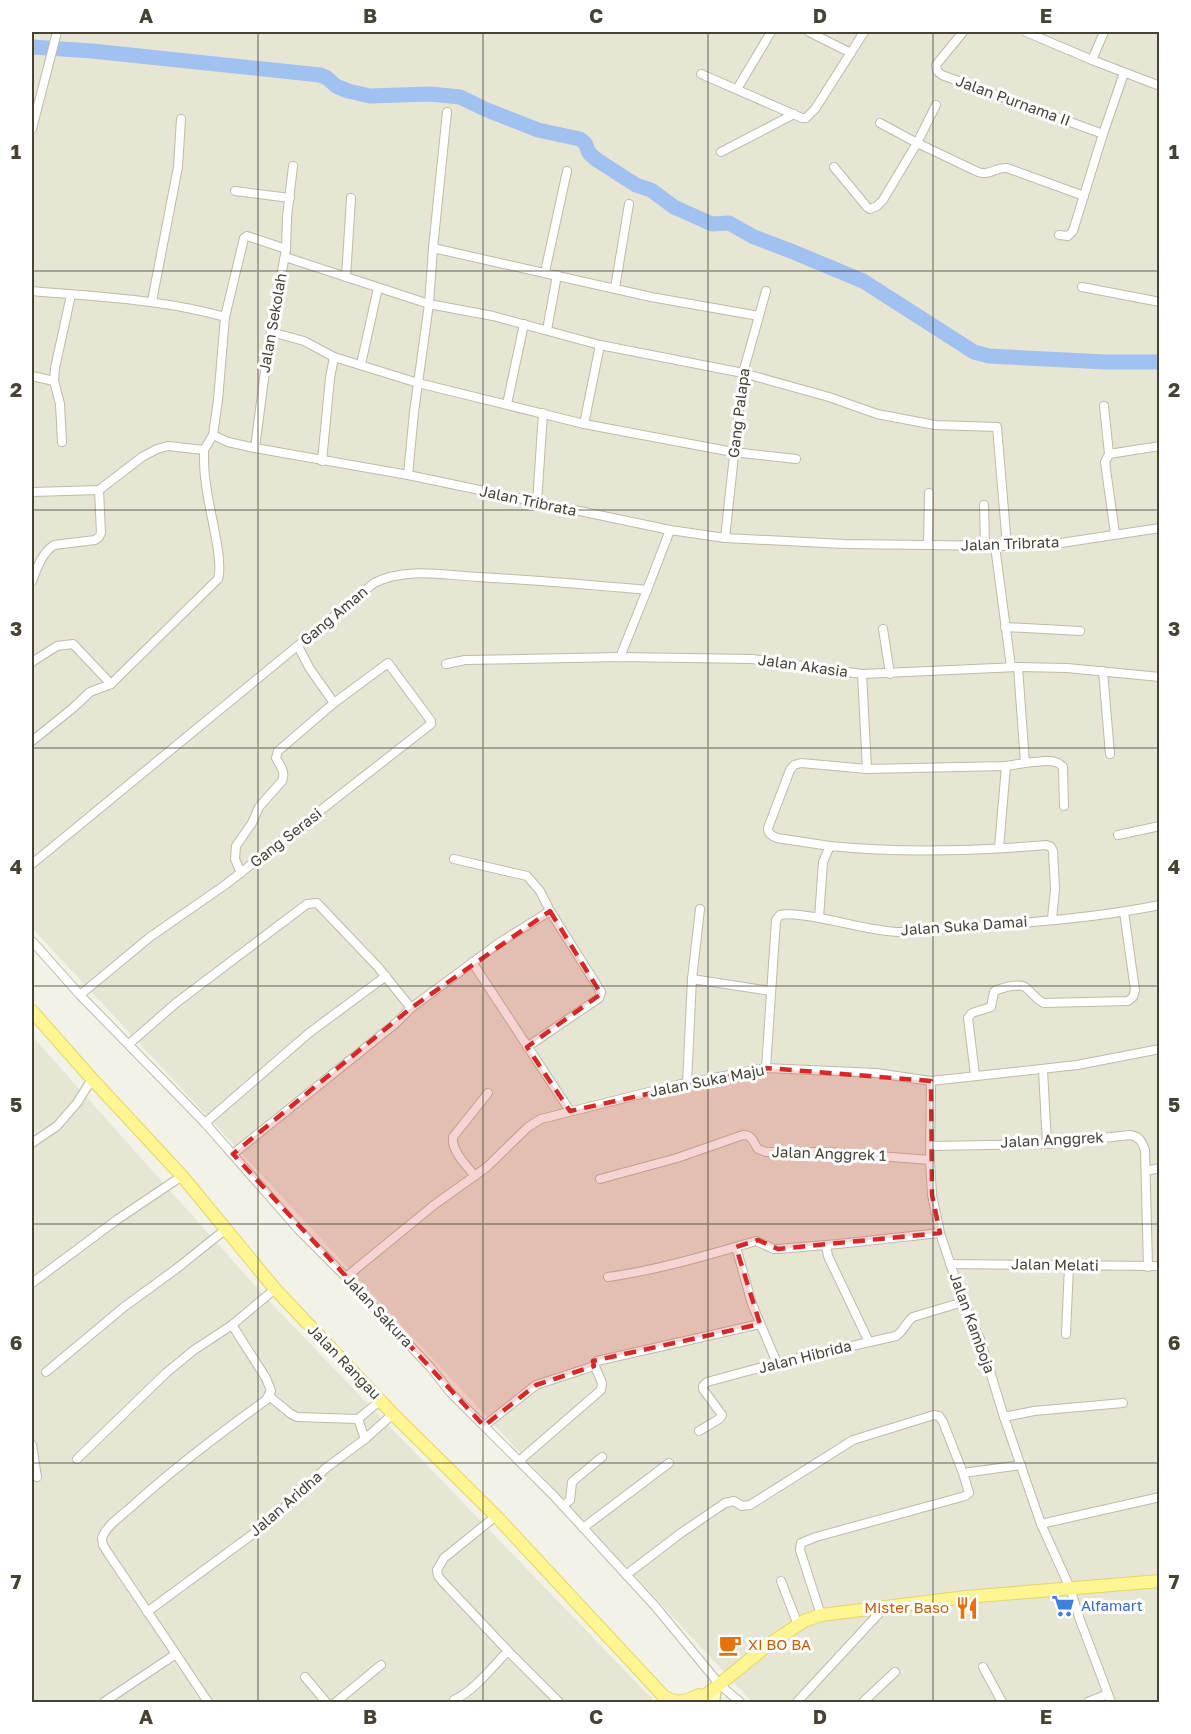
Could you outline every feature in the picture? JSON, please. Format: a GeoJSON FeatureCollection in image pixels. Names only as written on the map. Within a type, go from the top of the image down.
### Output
{"type":"FeatureCollection","features":[{"type":"Feature","properties":{"kind":"main road","name":"Jalan Rangau"},"geometry":{"type":"LineString","coordinates":[[32,1011],[182,1176],[274,1288],[393,1414],[496,1516],[664,1698]]}},
{"type":"Feature","properties":{"kind":"main road"},"geometry":{"type":"LineString","coordinates":[[694,1702],[713,1694],[768,1645],[798,1625],[821,1615],[887,1605],[1160,1581]]}},
{"type":"Feature","properties":{"kind":"main road"},"geometry":{"type":"LineString","coordinates":[[664,1698],[682,1702],[705,1692],[713,1694]]}},
{"type":"Feature","properties":{"kind":"street"},"geometry":{"type":"LineString","coordinates":[[737,89],[771,32]]}},
{"type":"Feature","properties":{"kind":"street"},"geometry":{"type":"LineString","coordinates":[[809,32],[851,53]]}},
{"type":"Feature","properties":{"kind":"street"},"geometry":{"type":"LineString","coordinates":[[701,74],[804,118],[810,116],[864,32]]}},
{"type":"Feature","properties":{"kind":"street","name":"Jalan Purnama II"},"geometry":{"type":"LineString","coordinates":[[963,32],[936,65],[942,75],[1103,134]]}},
{"type":"Feature","properties":{"kind":"street"},"geometry":{"type":"LineString","coordinates":[[1026,32],[1160,86]]}},
{"type":"Feature","properties":{"kind":"street"},"geometry":{"type":"LineString","coordinates":[[1092,60],[1104,32]]}},
{"type":"Feature","properties":{"kind":"street"},"geometry":{"type":"LineString","coordinates":[[32,129],[56,35]]}},
{"type":"Feature","properties":{"kind":"street"},"geometry":{"type":"LineString","coordinates":[[1059,236],[1068,236],[1073,233],[1124,73]]}},
{"type":"Feature","properties":{"kind":"street"},"geometry":{"type":"LineString","coordinates":[[834,167],[867,207],[874,208],[883,200],[894,183],[936,105]]}},
{"type":"Feature","properties":{"kind":"street"},"geometry":{"type":"LineString","coordinates":[[408,475],[429,304],[447,112]]}},
{"type":"Feature","properties":{"kind":"street"},"geometry":{"type":"LineString","coordinates":[[721,152],[794,114]]}},
{"type":"Feature","properties":{"kind":"street"},"geometry":{"type":"LineString","coordinates":[[153,302],[178,166],[180,119]]}},
{"type":"Feature","properties":{"kind":"street"},"geometry":{"type":"LineString","coordinates":[[880,123],[978,172],[988,174],[1001,168],[1007,168],[1084,196]]}},
{"type":"Feature","properties":{"kind":"street","name":"Jalan Sekolah"},"geometry":{"type":"LineString","coordinates":[[255,448],[271,332],[286,253],[287,217],[293,166]]}},
{"type":"Feature","properties":{"kind":"street"},"geometry":{"type":"LineString","coordinates":[[545,272],[567,171]]}},
{"type":"Feature","properties":{"kind":"street"},"geometry":{"type":"LineString","coordinates":[[235,191],[290,198]]}},
{"type":"Feature","properties":{"kind":"street"},"geometry":{"type":"LineString","coordinates":[[346,277],[351,198]]}},
{"type":"Feature","properties":{"kind":"street"},"geometry":{"type":"LineString","coordinates":[[615,288],[628,204]]}},
{"type":"Feature","properties":{"kind":"street"},"geometry":{"type":"LineString","coordinates":[[32,741],[90,692],[111,684],[218,579],[220,572],[206,484],[204,450],[213,435],[225,317],[244,238],[247,236],[346,277],[429,304],[493,316],[600,345],[742,373],[829,397],[877,414],[935,425],[997,428],[1007,546]]}},
{"type":"Feature","properties":{"kind":"street"},"geometry":{"type":"LineString","coordinates":[[433,248],[651,297],[759,316]]}},
{"type":"Feature","properties":{"kind":"street"},"geometry":{"type":"LineString","coordinates":[[547,330],[557,275]]}},
{"type":"Feature","properties":{"kind":"street"},"geometry":{"type":"LineString","coordinates":[[1082,286],[1160,302]]}},
{"type":"Feature","properties":{"kind":"street"},"geometry":{"type":"LineString","coordinates":[[361,364],[378,288]]}},
{"type":"Feature","properties":{"kind":"street"},"geometry":{"type":"LineString","coordinates":[[32,291],[153,302],[225,317]]}},
{"type":"Feature","properties":{"kind":"street","name":"Gang Palapa"},"geometry":{"type":"LineString","coordinates":[[725,538],[742,373],[766,291]]}},
{"type":"Feature","properties":{"kind":"street"},"geometry":{"type":"LineString","coordinates":[[62,442],[60,404],[54,381],[71,295]]}},
{"type":"Feature","properties":{"kind":"street"},"geometry":{"type":"LineString","coordinates":[[507,404],[524,324]]}},
{"type":"Feature","properties":{"kind":"street"},"geometry":{"type":"LineString","coordinates":[[271,332],[304,341],[344,361],[361,364],[418,384],[584,424],[733,452],[796,459]]}},
{"type":"Feature","properties":{"kind":"street"},"geometry":{"type":"LineString","coordinates":[[584,424],[600,345]]}},
{"type":"Feature","properties":{"kind":"street"},"geometry":{"type":"LineString","coordinates":[[322,461],[334,357]]}},
{"type":"Feature","properties":{"kind":"street"},"geometry":{"type":"LineString","coordinates":[[32,376],[54,381]]}},
{"type":"Feature","properties":{"kind":"street"},"geometry":{"type":"LineString","coordinates":[[1104,406],[1109,454],[1105,462],[1115,534]]}},
{"type":"Feature","properties":{"kind":"street"},"geometry":{"type":"LineString","coordinates":[[537,503],[543,413]]}},
{"type":"Feature","properties":{"kind":"street","name":"Jalan Tribrata"},"geometry":{"type":"LineString","coordinates":[[213,435],[228,442],[255,448],[408,475],[670,530],[725,538],[844,544],[1007,546],[1061,543],[1160,528]]}},
{"type":"Feature","properties":{"kind":"street"},"geometry":{"type":"LineString","coordinates":[[32,492],[99,490],[142,457],[157,449],[168,446],[204,450]]}},
{"type":"Feature","properties":{"kind":"street"},"geometry":{"type":"LineString","coordinates":[[1109,454],[1160,446]]}},
{"type":"Feature","properties":{"kind":"street"},"geometry":{"type":"LineString","coordinates":[[32,581],[44,556],[54,545],[95,540],[99,537],[101,533],[99,490]]}},
{"type":"Feature","properties":{"kind":"street"},"geometry":{"type":"LineString","coordinates":[[928,546],[929,493]]}},
{"type":"Feature","properties":{"kind":"street"},"geometry":{"type":"LineString","coordinates":[[984,505],[985,546]]}},
{"type":"Feature","properties":{"kind":"street"},"geometry":{"type":"LineString","coordinates":[[620,657],[670,530]]}},
{"type":"Feature","properties":{"kind":"street"},"geometry":{"type":"LineString","coordinates":[[994,546],[1005,627],[1014,667],[1025,763]]}},
{"type":"Feature","properties":{"kind":"street","name":"Gang Aman"},"geometry":{"type":"LineString","coordinates":[[32,864],[374,583],[393,575],[415,574],[532,580],[647,590]]}},
{"type":"Feature","properties":{"kind":"street"},"geometry":{"type":"LineString","coordinates":[[1005,627],[1080,631]]}},
{"type":"Feature","properties":{"kind":"street"},"geometry":{"type":"LineString","coordinates":[[883,629],[890,674]]}},
{"type":"Feature","properties":{"kind":"street"},"geometry":{"type":"LineString","coordinates":[[32,662],[57,646],[74,644],[111,684]]}},
{"type":"Feature","properties":{"kind":"street"},"geometry":{"type":"LineString","coordinates":[[242,873],[235,859],[236,846],[252,823],[259,807],[282,781],[284,773],[276,758],[278,751],[334,703],[298,646]]}},
{"type":"Feature","properties":{"kind":"street","name":"Jalan Akasia"},"geometry":{"type":"LineString","coordinates":[[446,664],[465,660],[620,657],[752,659],[862,674],[1014,667],[1067,668],[1160,677]]}},
{"type":"Feature","properties":{"kind":"street","name":"Gang Serasi"},"geometry":{"type":"LineString","coordinates":[[80,995],[150,937],[242,873],[430,726],[431,721],[388,663],[334,703]]}},
{"type":"Feature","properties":{"kind":"street"},"geometry":{"type":"LineString","coordinates":[[1103,671],[1110,754]]}},
{"type":"Feature","properties":{"kind":"street"},"geometry":{"type":"LineString","coordinates":[[862,674],[867,770]]}},
{"type":"Feature","properties":{"kind":"street"},"geometry":{"type":"LineString","coordinates":[[1052,919],[1055,889],[1052,849],[1046,845],[914,850],[830,846],[777,838],[770,834],[768,828],[790,770],[794,765],[801,763],[867,770],[1006,766],[1056,761],[1063,767],[1064,806]]}},
{"type":"Feature","properties":{"kind":"street"},"geometry":{"type":"LineString","coordinates":[[999,848],[1006,766]]}},
{"type":"Feature","properties":{"kind":"street"},"geometry":{"type":"LineString","coordinates":[[1118,835],[1160,826]]}},
{"type":"Feature","properties":{"kind":"street"},"geometry":{"type":"LineString","coordinates":[[819,918],[824,862],[830,846]]}},
{"type":"Feature","properties":{"kind":"street"},"geometry":{"type":"LineString","coordinates":[[454,859],[527,876],[540,891],[601,994],[599,998],[527,1047]]}},
{"type":"Feature","properties":{"kind":"street"},"geometry":{"type":"LineString","coordinates":[[129,1044],[176,1004],[312,902],[316,903],[354,941],[411,1008]]}},
{"type":"Feature","properties":{"kind":"street","name":"Jalan Suka Damai"},"geometry":{"type":"LineString","coordinates":[[766,1068],[777,918],[780,915],[819,918],[895,932],[913,932],[1001,926],[1124,912],[1160,905]]}},
{"type":"Feature","properties":{"kind":"street"},"geometry":{"type":"LineString","coordinates":[[687,1083],[692,980],[700,909]]}},
{"type":"Feature","properties":{"kind":"street"},"geometry":{"type":"LineString","coordinates":[[232,1154],[395,1024],[411,1008],[472,962],[550,911]]}},
{"type":"Feature","properties":{"kind":"street"},"geometry":{"type":"LineString","coordinates":[[975,1076],[968,1018],[972,1014],[991,1007],[996,990],[1021,986],[1044,1003],[1128,1001],[1133,997],[1135,990],[1124,912]]}},
{"type":"Feature","properties":{"kind":"street","name":"Jalan Sakura"},"geometry":{"type":"LineString","coordinates":[[32,941],[80,995],[205,1123],[298,1230],[346,1277],[431,1368],[450,1392],[563,1506],[655,1606],[713,1694],[740,1702]]}},
{"type":"Feature","properties":{"kind":"street"},"geometry":{"type":"LineString","coordinates":[[472,962],[570,1111]]}},
{"type":"Feature","properties":{"kind":"street"},"geometry":{"type":"LineString","coordinates":[[205,1123],[309,1033],[386,976]]}},
{"type":"Feature","properties":{"kind":"street"},"geometry":{"type":"LineString","coordinates":[[692,980],[771,991]]}},
{"type":"Feature","properties":{"kind":"street","name":"Jalan Suka Maju"},"geometry":{"type":"LineString","coordinates":[[346,1277],[434,1205],[487,1167],[534,1122],[570,1111],[687,1083],[766,1068],[876,1073],[931,1081],[1043,1070],[1160,1049]]}},
{"type":"Feature","properties":{"kind":"street"},"geometry":{"type":"LineString","coordinates":[[1043,1070],[1047,1143]]}},
{"type":"Feature","properties":{"kind":"street"},"geometry":{"type":"LineString","coordinates":[[32,1143],[57,1126],[92,1079]]}},
{"type":"Feature","properties":{"kind":"street","name":"Jalan Kamboja"},"geometry":{"type":"LineString","coordinates":[[931,1081],[932,1195],[940,1233],[963,1302],[980,1339],[1041,1524],[1070,1588],[1111,1702]]}},
{"type":"Feature","properties":{"kind":"street"},"geometry":{"type":"LineString","coordinates":[[475,1176],[452,1142],[453,1137],[488,1093]]}},
{"type":"Feature","properties":{"kind":"street","name":"Jalan Anggrek 1"},"geometry":{"type":"LineString","coordinates":[[600,1179],[677,1158],[743,1134],[752,1138],[761,1151],[828,1152],[930,1160]]}},
{"type":"Feature","properties":{"kind":"street","name":"Jalan Anggrek"},"geometry":{"type":"LineString","coordinates":[[931,1146],[1047,1143],[1133,1136],[1140,1140],[1145,1150],[1148,1267]]}},
{"type":"Feature","properties":{"kind":"street"},"geometry":{"type":"LineString","coordinates":[[1146,1171],[1160,1168]]}},
{"type":"Feature","properties":{"kind":"street"},"geometry":{"type":"LineString","coordinates":[[32,1283],[118,1218],[182,1176]]}},
{"type":"Feature","properties":{"kind":"street"},"geometry":{"type":"LineString","coordinates":[[46,1372],[124,1307],[226,1229]]}},
{"type":"Feature","properties":{"kind":"street"},"geometry":{"type":"LineString","coordinates":[[609,1277],[756,1241],[774,1248],[940,1233]]}},
{"type":"Feature","properties":{"kind":"street"},"geometry":{"type":"LineString","coordinates":[[826,1245],[828,1256],[869,1342]]}},
{"type":"Feature","properties":{"kind":"street"},"geometry":{"type":"LineString","coordinates":[[736,1247],[752,1304],[777,1363]]}},
{"type":"Feature","properties":{"kind":"street","name":"Jalan Melati"},"geometry":{"type":"LineString","coordinates":[[950,1264],[1160,1266]]}},
{"type":"Feature","properties":{"kind":"street"},"geometry":{"type":"LineString","coordinates":[[1066,1334],[1069,1266]]}},
{"type":"Feature","properties":{"kind":"street"},"geometry":{"type":"LineString","coordinates":[[77,1459],[166,1373],[194,1350],[232,1325],[274,1288]]}},
{"type":"Feature","properties":{"kind":"street","name":"Jalan Hibrida"},"geometry":{"type":"LineString","coordinates":[[699,1431],[722,1415],[703,1389],[704,1384],[777,1363],[896,1336],[913,1317],[963,1302]]}},
{"type":"Feature","properties":{"kind":"street"},"geometry":{"type":"LineString","coordinates":[[484,1426],[536,1384],[594,1366],[597,1360],[760,1324]]}},
{"type":"Feature","properties":{"kind":"street"},"geometry":{"type":"LineString","coordinates":[[208,1702],[103,1545],[102,1538],[103,1533],[148,1492],[269,1396],[271,1391],[266,1378],[232,1325]]}},
{"type":"Feature","properties":{"kind":"street"},"geometry":{"type":"LineString","coordinates":[[519,1461],[601,1390],[603,1385],[594,1366]]}},
{"type":"Feature","properties":{"kind":"street"},"geometry":{"type":"LineString","coordinates":[[269,1396],[297,1417],[358,1419],[381,1400]]}},
{"type":"Feature","properties":{"kind":"street"},"geometry":{"type":"LineString","coordinates":[[1004,1417],[1034,1411],[1123,1403]]}},
{"type":"Feature","properties":{"kind":"street","name":"Jalan Aridha"},"geometry":{"type":"LineString","coordinates":[[147,1612],[268,1523],[326,1468],[393,1414]]}},
{"type":"Feature","properties":{"kind":"street"},"geometry":{"type":"LineString","coordinates":[[626,1575],[725,1503],[734,1501],[742,1506],[750,1505],[853,1440],[933,1415],[939,1416],[969,1491],[965,1496],[801,1543],[800,1550],[821,1615]]}},
{"type":"Feature","properties":{"kind":"street"},"geometry":{"type":"LineString","coordinates":[[358,1419],[364,1439]]}},
{"type":"Feature","properties":{"kind":"street"},"geometry":{"type":"LineString","coordinates":[[32,1445],[37,1477]]}},
{"type":"Feature","properties":{"kind":"street"},"geometry":{"type":"LineString","coordinates":[[563,1506],[570,1500],[572,1482],[603,1457]]}},
{"type":"Feature","properties":{"kind":"street"},"geometry":{"type":"LineString","coordinates":[[583,1528],[669,1463]]}},
{"type":"Feature","properties":{"kind":"street"},"geometry":{"type":"LineString","coordinates":[[963,1473],[1021,1465]]}},
{"type":"Feature","properties":{"kind":"street"},"geometry":{"type":"LineString","coordinates":[[1041,1524],[1160,1497]]}},
{"type":"Feature","properties":{"kind":"street"},"geometry":{"type":"LineString","coordinates":[[496,1516],[444,1558],[437,1570],[438,1576],[508,1651],[560,1702]]}},
{"type":"Feature","properties":{"kind":"street"},"geometry":{"type":"LineString","coordinates":[[781,1581],[798,1625]]}},
{"type":"Feature","properties":{"kind":"street"},"geometry":{"type":"LineString","coordinates":[[797,1702],[887,1605]]}},
{"type":"Feature","properties":{"kind":"street"},"geometry":{"type":"LineString","coordinates":[[454,1700],[480,1680],[508,1651]]}},
{"type":"Feature","properties":{"kind":"street"},"geometry":{"type":"LineString","coordinates":[[105,1702],[176,1654]]}},
{"type":"Feature","properties":{"kind":"street"},"geometry":{"type":"LineString","coordinates":[[336,1702],[381,1665]]}},
{"type":"Feature","properties":{"kind":"street"},"geometry":{"type":"LineString","coordinates":[[983,1667],[1002,1702]]}},
{"type":"Feature","properties":{"kind":"street"},"geometry":{"type":"LineString","coordinates":[[863,1702],[895,1672]]}},
{"type":"Feature","properties":{"kind":"street"},"geometry":{"type":"LineString","coordinates":[[305,1677],[326,1702]]}},
{"type":"Feature","properties":{"kind":"street"},"geometry":{"type":"LineString","coordinates":[[1088,1702],[1108,1694]]}},
{"type":"Feature","properties":{"kind":"highlighted area"},"geometry":{"type":"Polygon","coordinates":[[[550,911],[601,994],[527,1047],[570,1111],[766,1068],[931,1081],[932,1195],[940,1233],[778,1249],[758,1240],[736,1247],[760,1324],[593,1361],[594,1366],[536,1385],[484,1426],[233,1154],[411,1008],[550,911]]]}},
{"type":"Feature","properties":{"kind":"shaded area"},"geometry":{"type":"Polygon","coordinates":[[[32,32],[1159,32],[1159,1702],[752,1702],[32,928],[32,32]]]}},
{"type":"Feature","properties":{"kind":"shaded area"},"geometry":{"type":"Polygon","coordinates":[[[32,1036],[267,1299],[655,1702],[32,1702],[32,1036]]]}},
{"type":"Feature","properties":{"kind":"waterway"},"geometry":{"type":"LineString","coordinates":[[32,47],[92,51],[320,75],[336,86],[370,96],[430,94],[460,97],[538,130],[580,139],[585,143],[589,153],[597,160],[636,185],[651,190],[674,207],[712,224],[729,223],[754,237],[863,281],[974,352],[989,356],[1105,362],[1160,362]]}},
{"type":"Feature","properties":{"kind":"place","name":"Alfamart"},"geometry":{"type":"Point","coordinates":[1063,1606]}},
{"type":"Feature","properties":{"kind":"place","name":"Mister Baso"},"geometry":{"type":"Point","coordinates":[967,1608]}},
{"type":"Feature","properties":{"kind":"place","name":"XI BO BA"},"geometry":{"type":"Point","coordinates":[730,1645]}}]}
